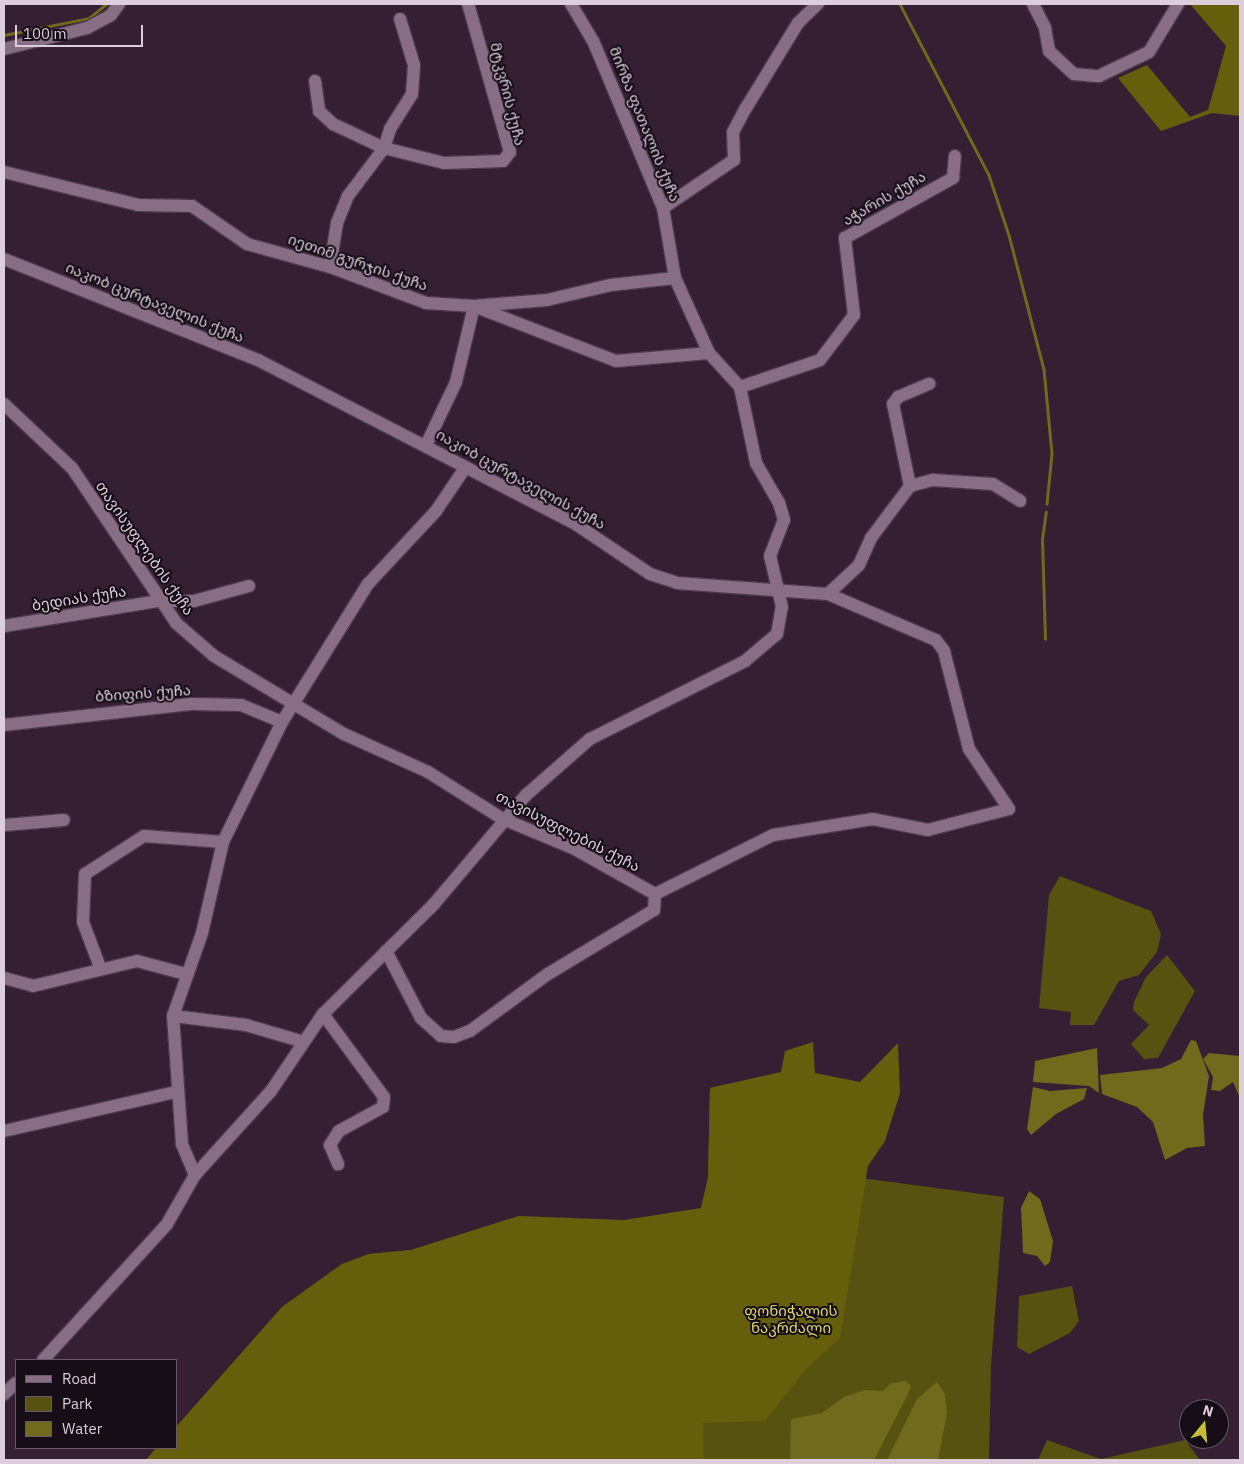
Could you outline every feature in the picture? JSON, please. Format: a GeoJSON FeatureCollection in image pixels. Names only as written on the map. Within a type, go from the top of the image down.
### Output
{"type":"FeatureCollection","features":[{"type":"Feature","properties":{"kind":"street"},"geometry":{"type":"LineString","coordinates":[[4,49],[88,28],[111,15],[119,4]]}},
{"type":"Feature","properties":{"kind":"street","name":"მტკვრის ქუჩა"},"geometry":{"type":"LineString","coordinates":[[384,148],[466,165],[503,161],[510,152],[468,4]]}},
{"type":"Feature","properties":{"kind":"street","name":"მირზა ფათალის ქუჩა"},"geometry":{"type":"LineString","coordinates":[[44,1359],[167,1224],[195,1175],[271,1091],[301,1041],[323,1014],[434,904],[503,819],[590,740],[745,661],[771,642],[781,620],[778,590],[770,556],[784,520],[756,463],[740,388],[709,353],[675,278],[663,208],[593,40],[571,4]]}},
{"type":"Feature","properties":{"kind":"street"},"geometry":{"type":"LineString","coordinates":[[663,208],[734,160],[733,132],[798,23],[818,4]]}},
{"type":"Feature","properties":{"kind":"street"},"geometry":{"type":"LineString","coordinates":[[1033,4],[1045,28],[1049,51],[1074,74],[1099,76],[1149,52],[1178,4]]}},
{"type":"Feature","properties":{"kind":"street"},"geometry":{"type":"LineString","coordinates":[[330,266],[337,223],[348,196],[384,148],[390,130],[412,94],[414,65],[400,19]]}},
{"type":"Feature","properties":{"kind":"street"},"geometry":{"type":"LineString","coordinates":[[316,81],[319,111],[332,124],[384,148]]}},
{"type":"Feature","properties":{"kind":"street","name":"აჭარის ქუჩა"},"geometry":{"type":"LineString","coordinates":[[740,388],[820,360],[854,315],[845,238],[953,178],[955,156]]}},
{"type":"Feature","properties":{"kind":"street","name":"იეთიმ გურჯის ქუჩა"},"geometry":{"type":"LineString","coordinates":[[4,172],[138,204],[192,206],[247,244],[330,266],[416,301],[474,306],[616,361],[709,353]]}},
{"type":"Feature","properties":{"kind":"street","name":"იაკობ ცურტაველის ქუჩა"},"geometry":{"type":"LineString","coordinates":[[4,259],[258,360],[426,445],[465,468],[577,525],[650,574],[677,583],[828,594]]}},
{"type":"Feature","properties":{"kind":"street"},"geometry":{"type":"LineString","coordinates":[[426,445],[456,382],[474,306],[547,300],[611,285],[675,278]]}},
{"type":"Feature","properties":{"kind":"street"},"geometry":{"type":"LineString","coordinates":[[910,486],[893,404],[898,397],[929,384]]}},
{"type":"Feature","properties":{"kind":"street","name":"თავისუფლების ქუჩა"},"geometry":{"type":"LineString","coordinates":[[4,404],[72,468],[176,623],[214,656],[344,734],[460,789],[503,819],[573,848],[655,894]]}},
{"type":"Feature","properties":{"kind":"street"},"geometry":{"type":"LineString","coordinates":[[195,1175],[182,1144],[176,1092],[173,1016],[186,974],[202,933],[223,842],[282,722],[368,584],[436,511],[465,468]]}},
{"type":"Feature","properties":{"kind":"street"},"geometry":{"type":"LineString","coordinates":[[386,951],[421,1018],[441,1036],[454,1037],[470,1031],[548,974],[654,910],[655,894],[772,835],[873,819],[928,830],[1009,809],[969,749],[944,651],[936,640],[828,594],[859,565],[871,538],[910,486],[933,480],[993,484],[1020,501]]}},
{"type":"Feature","properties":{"kind":"street","name":"ბედიას ქუჩა"},"geometry":{"type":"LineString","coordinates":[[4,626],[159,600],[194,601],[249,586]]}},
{"type":"Feature","properties":{"kind":"street","name":"ბზიფის ქუჩა"},"geometry":{"type":"LineString","coordinates":[[4,725],[191,704],[241,705],[282,722]]}},
{"type":"Feature","properties":{"kind":"street"},"geometry":{"type":"LineString","coordinates":[[4,825],[64,820]]}},
{"type":"Feature","properties":{"kind":"street"},"geometry":{"type":"LineString","coordinates":[[100,967],[83,922],[85,874],[144,836],[223,842]]}},
{"type":"Feature","properties":{"kind":"street"},"geometry":{"type":"LineString","coordinates":[[4,978],[33,986],[100,967],[137,961],[186,974]]}},
{"type":"Feature","properties":{"kind":"street"},"geometry":{"type":"LineString","coordinates":[[323,1014],[384,1097],[383,1107],[339,1130],[330,1145],[338,1164]]}},
{"type":"Feature","properties":{"kind":"street"},"geometry":{"type":"LineString","coordinates":[[173,1016],[246,1025],[301,1041]]}},
{"type":"Feature","properties":{"kind":"street"},"geometry":{"type":"LineString","coordinates":[[4,1131],[176,1092]]}},
{"type":"Feature","properties":{"kind":"street"},"geometry":{"type":"LineString","coordinates":[[4,1394],[15,1384]]}},
{"type":"Feature","properties":{"kind":"green space"},"geometry":{"type":"Polygon","coordinates":[[[1190,4],[1240,4],[1240,116],[1212,113],[1161,131],[1118,78],[1147,65],[1190,117],[1208,110],[1226,46],[1190,4]]]}},
{"type":"Feature","properties":{"kind":"green space"},"geometry":{"type":"Polygon","coordinates":[[[1060,876],[1151,911],[1161,934],[1157,952],[1139,975],[1119,981],[1094,1025],[1070,1025],[1071,1012],[1039,1008],[1049,895],[1060,876]]]}},
{"type":"Feature","properties":{"kind":"green space"},"geometry":{"type":"Polygon","coordinates":[[[1167,955],[1195,991],[1158,1058],[1144,1059],[1131,1044],[1149,1025],[1133,1010],[1134,1002],[1146,977],[1167,955]]]}},
{"type":"Feature","properties":{"kind":"green space","name":"ფონიჭალის ნაკრძალი"},"geometry":{"type":"Polygon","coordinates":[[[813,1042],[815,1073],[860,1082],[898,1043],[900,1093],[885,1141],[868,1166],[840,1338],[806,1369],[765,1421],[703,1423],[704,1460],[146,1460],[155,1449],[178,1449],[178,1425],[282,1307],[342,1264],[369,1254],[411,1250],[519,1216],[624,1220],[701,1208],[708,1178],[710,1088],[781,1072],[785,1051],[813,1042]]]}},
{"type":"Feature","properties":{"kind":"green space","name":"ფონიჭალის ნაკრძალი"},"geometry":{"type":"Polygon","coordinates":[[[727,1084],[861,1178],[1004,1197],[991,1366],[989,1460],[146,1460],[155,1449],[178,1449],[178,1425],[282,1307],[342,1264],[369,1254],[411,1250],[519,1216],[537,1259],[701,1208],[708,1178],[710,1088],[727,1084]]]}},
{"type":"Feature","properties":{"kind":"green space"},"geometry":{"type":"Polygon","coordinates":[[[1072,1286],[1079,1321],[1070,1333],[1029,1354],[1017,1347],[1019,1296],[1072,1286]]]}},
{"type":"Feature","properties":{"kind":"green space"},"geometry":{"type":"Polygon","coordinates":[[[1047,1440],[1101,1459],[1179,1441],[1179,1449],[1192,1449],[1200,1460],[1038,1460],[1047,1440]]]}},
{"type":"Feature","properties":{"kind":"water"},"geometry":{"type":"Polygon","coordinates":[[[1191,1040],[1196,1041],[1209,1076],[1203,1115],[1205,1146],[1187,1148],[1165,1160],[1153,1122],[1137,1107],[1102,1094],[1100,1075],[1162,1068],[1181,1059],[1191,1040]]]}},
{"type":"Feature","properties":{"kind":"water"},"geometry":{"type":"Polygon","coordinates":[[[1097,1048],[1099,1093],[1089,1086],[1033,1082],[1035,1061],[1097,1048]]]}},
{"type":"Feature","properties":{"kind":"water"},"geometry":{"type":"Polygon","coordinates":[[[1209,1053],[1240,1056],[1240,1098],[1233,1082],[1220,1091],[1211,1090],[1213,1077],[1203,1059],[1209,1053]]]}},
{"type":"Feature","properties":{"kind":"water"},"geometry":{"type":"Polygon","coordinates":[[[1033,1087],[1050,1091],[1087,1088],[1084,1099],[1056,1114],[1031,1135],[1027,1129],[1033,1087]]]}},
{"type":"Feature","properties":{"kind":"water"},"geometry":{"type":"Polygon","coordinates":[[[1029,1191],[1040,1199],[1053,1241],[1050,1262],[1045,1266],[1037,1256],[1023,1253],[1021,1208],[1029,1191]]]}},
{"type":"Feature","properties":{"kind":"water"},"geometry":{"type":"Polygon","coordinates":[[[906,1381],[911,1386],[908,1394],[874,1460],[790,1460],[791,1419],[822,1413],[844,1397],[865,1390],[883,1391],[891,1383],[906,1381]]]}},
{"type":"Feature","properties":{"kind":"water"},"geometry":{"type":"Polygon","coordinates":[[[937,1382],[945,1394],[947,1413],[938,1460],[887,1460],[917,1399],[937,1382]]]}},
{"type":"Feature","properties":{"kind":"waterway"},"geometry":{"type":"LineString","coordinates":[[4,35],[89,18],[106,4]]}},
{"type":"Feature","properties":{"kind":"waterway"},"geometry":{"type":"LineString","coordinates":[[900,4],[989,175],[1009,235],[1044,369],[1052,454],[1047,504]]}},
{"type":"Feature","properties":{"kind":"waterway"},"geometry":{"type":"LineString","coordinates":[[1045,639],[1042,539],[1046,512]]}}]}
